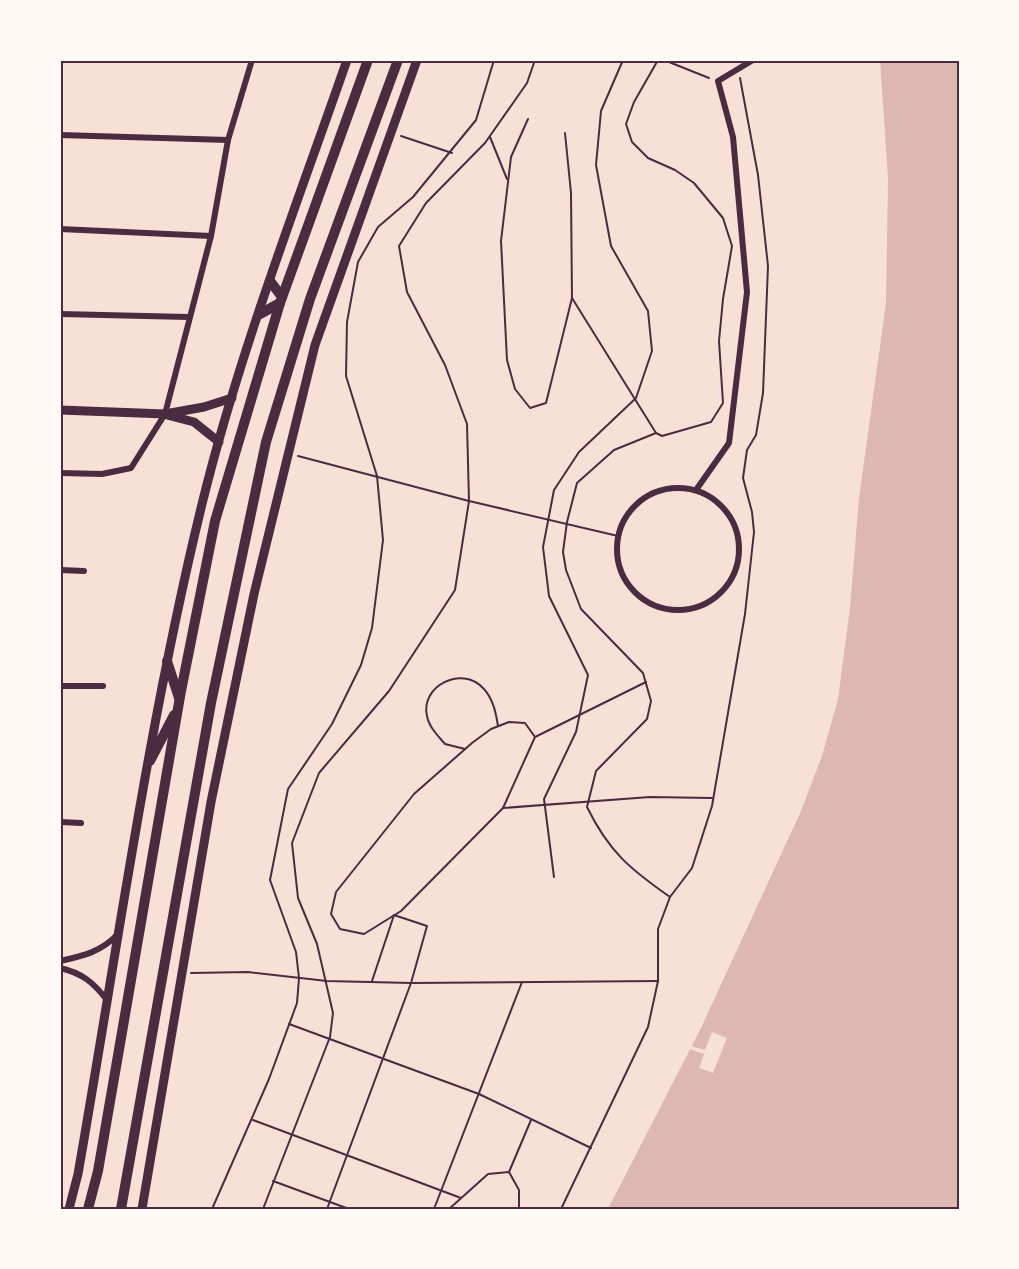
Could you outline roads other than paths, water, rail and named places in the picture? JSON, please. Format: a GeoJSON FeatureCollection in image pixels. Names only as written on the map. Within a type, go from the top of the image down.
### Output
{"type":"FeatureCollection","features":[{"type":"Feature","properties":{"kind":"main road"},"geometry":{"type":"LineString","coordinates":[[88,1209],[98,1171],[179,704],[215,521],[281,300],[368,60]]}},
{"type":"Feature","properties":{"kind":"main road"},"geometry":{"type":"LineString","coordinates":[[121,1209],[211,703],[266,442],[310,299],[398,60]]}},
{"type":"Feature","properties":{"kind":"main road"},"geometry":{"type":"LineString","coordinates":[[270,281],[281,300]]}},
{"type":"Feature","properties":{"kind":"main road"},"geometry":{"type":"LineString","coordinates":[[260,314],[281,300]]}},
{"type":"Feature","properties":{"kind":"main road"},"geometry":{"type":"LineString","coordinates":[[150,761],[179,704],[167,661]]}},
{"type":"Feature","properties":{"kind":"street"},"geometry":{"type":"LineString","coordinates":[[60,473],[102,474],[131,468],[165,414],[188,317],[211,236],[228,140],[252,60]]}},
{"type":"Feature","properties":{"kind":"street"},"geometry":{"type":"LineString","coordinates":[[69,1209],[78,1174],[167,661],[202,501],[270,281],[347,60]]}},
{"type":"Feature","properties":{"kind":"street"},"geometry":{"type":"LineString","coordinates":[[142,1209],[211,802],[254,594],[315,345],[417,60]]}},
{"type":"Feature","properties":{"kind":"street"},"geometry":{"type":"LineString","coordinates":[[696,490],[729,443],[747,292],[733,137],[718,81],[753,60]]}},
{"type":"Feature","properties":{"kind":"street"},"geometry":{"type":"LineString","coordinates":[[60,135],[228,140]]}},
{"type":"Feature","properties":{"kind":"street"},"geometry":{"type":"LineString","coordinates":[[60,229],[211,236]]}},
{"type":"Feature","properties":{"kind":"street"},"geometry":{"type":"LineString","coordinates":[[60,314],[188,317]]}},
{"type":"Feature","properties":{"kind":"street"},"geometry":{"type":"LineString","coordinates":[[60,410],[165,414],[204,407],[232,398]]}},
{"type":"Feature","properties":{"kind":"street"},"geometry":{"type":"LineString","coordinates":[[165,414],[194,422],[219,442]]}},
{"type":"Feature","properties":{"kind":"street"},"geometry":{"type":"LineString","coordinates":[[676,488],[696,490],[713,498],[727,512],[736,528],[739,547],[737,566],[729,583],[716,597],[699,606],[681,610],[662,608],[645,600],[631,588],[621,572],[617,554],[618,536],[626,517],[639,502],[647,497],[676,488]]}},
{"type":"Feature","properties":{"kind":"street"},"geometry":{"type":"LineString","coordinates":[[60,570],[84,571]]}},
{"type":"Feature","properties":{"kind":"street"},"geometry":{"type":"LineString","coordinates":[[60,686],[103,686]]}},
{"type":"Feature","properties":{"kind":"street"},"geometry":{"type":"LineString","coordinates":[[60,822],[81,823]]}},
{"type":"Feature","properties":{"kind":"street"},"geometry":{"type":"LineString","coordinates":[[60,962],[89,955],[106,946],[120,932]]}},
{"type":"Feature","properties":{"kind":"street"},"geometry":{"type":"LineString","coordinates":[[60,968],[80,972],[96,985],[108,1002]]}}]}
